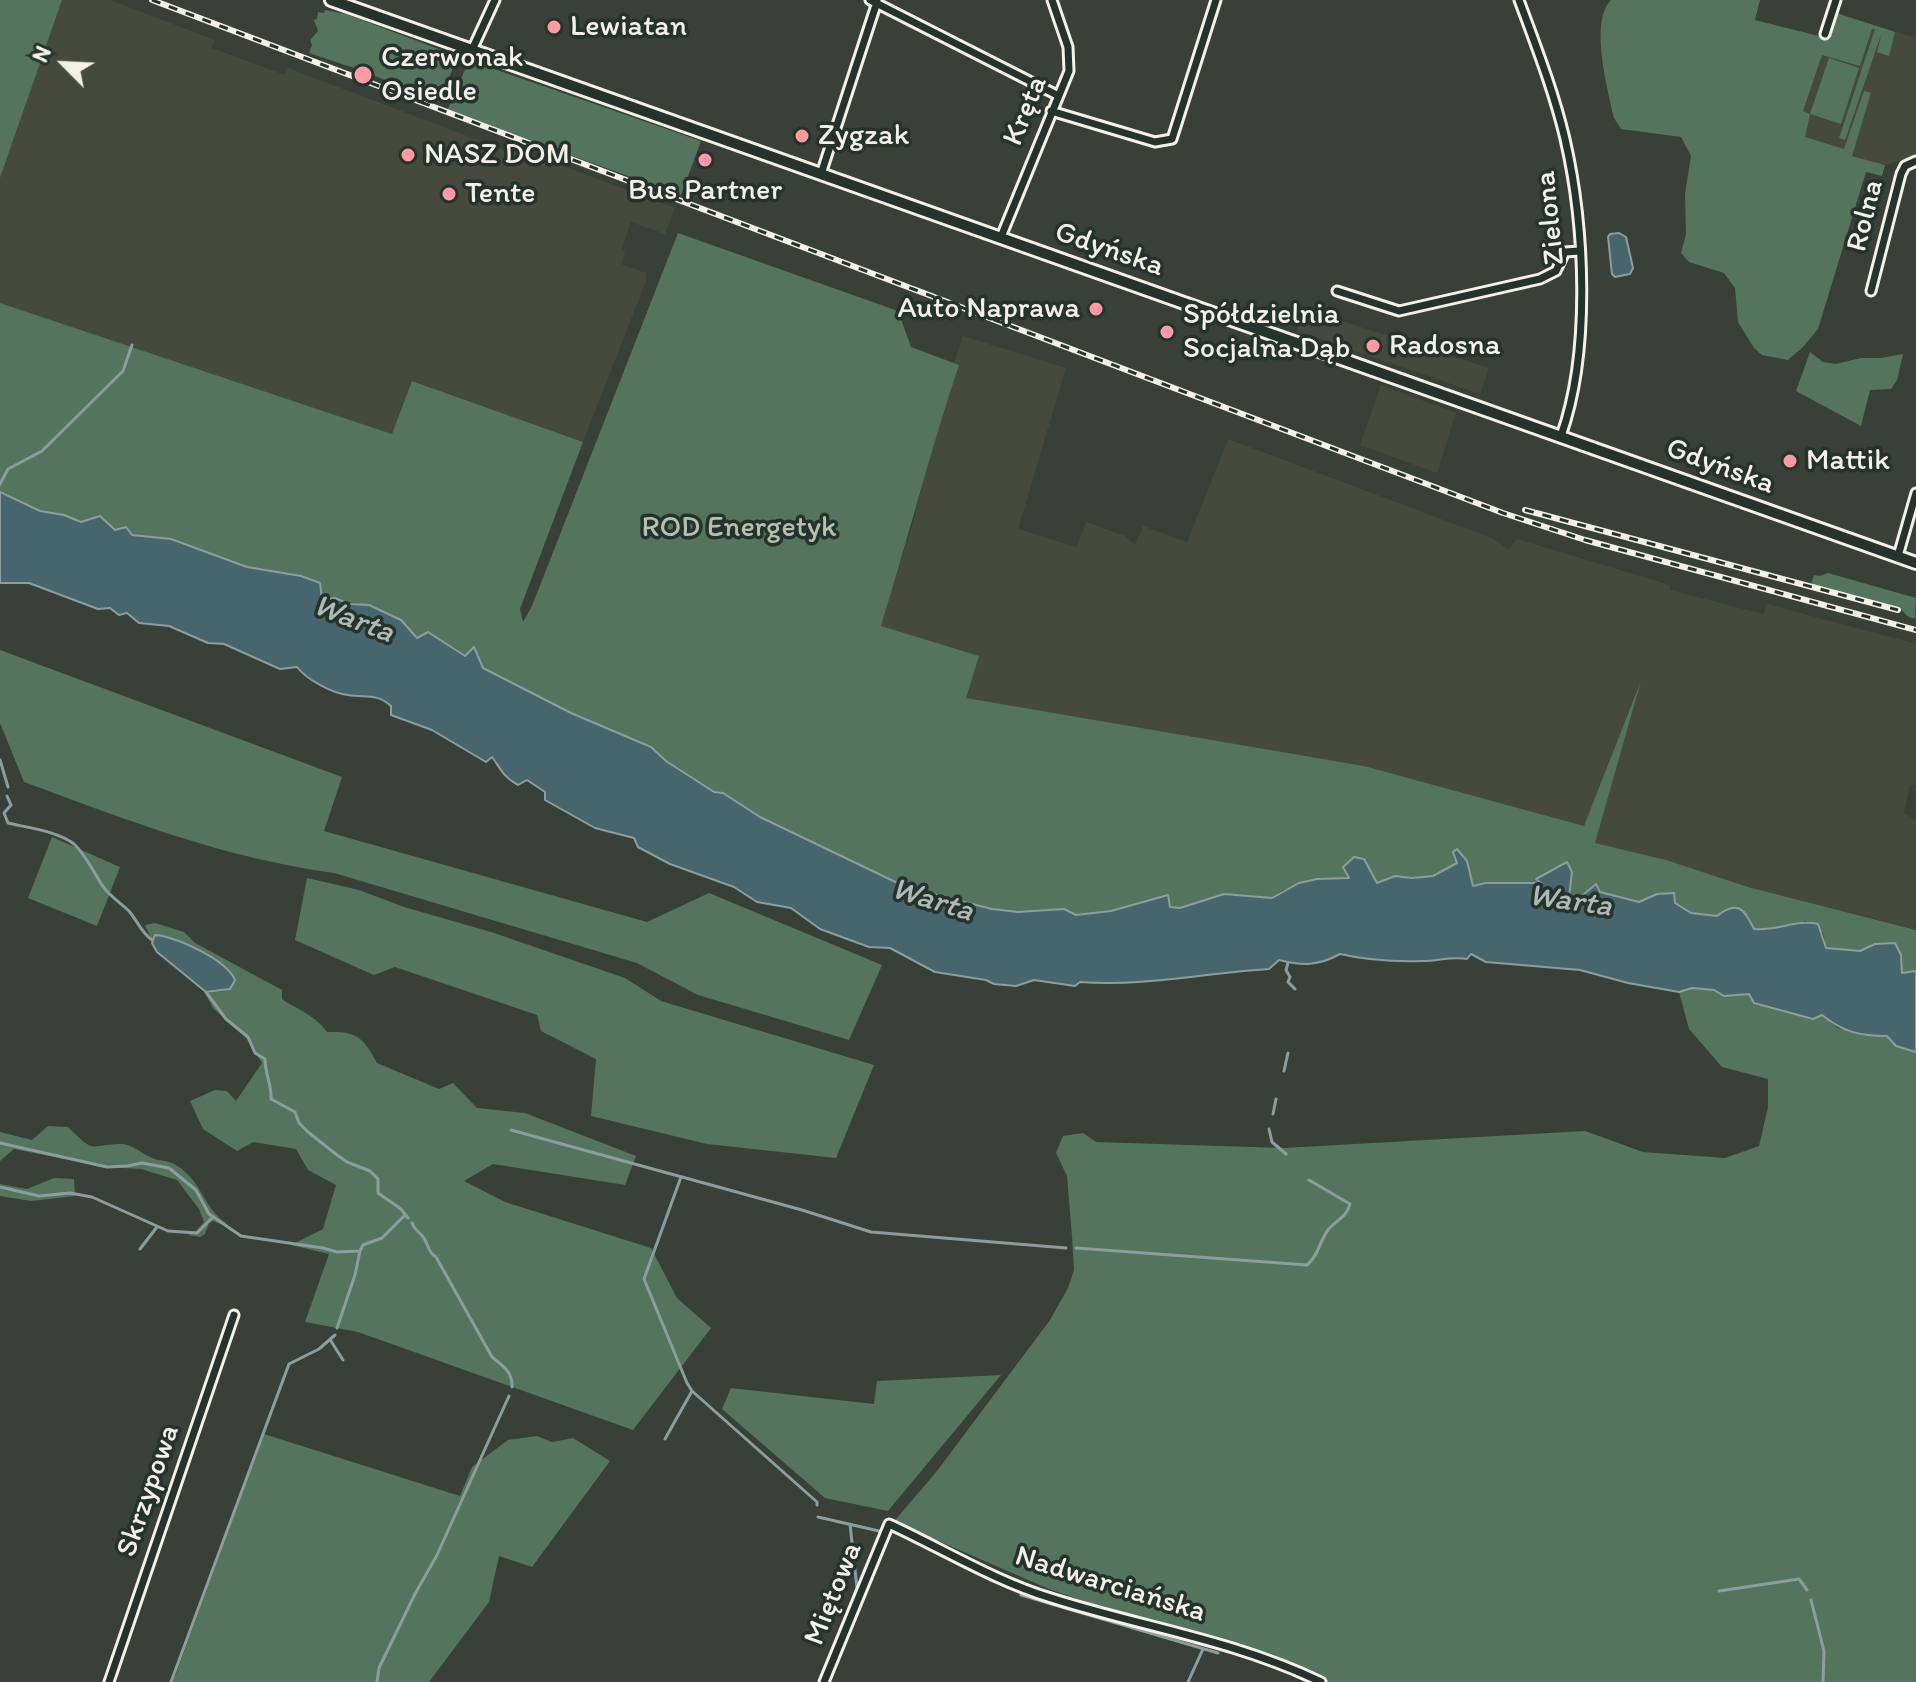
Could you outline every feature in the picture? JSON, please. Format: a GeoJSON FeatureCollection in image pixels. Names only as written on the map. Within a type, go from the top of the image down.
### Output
{"type":"FeatureCollection","features":[{"type":"Feature","properties":{"kind":"main road","name":"Gdyńska"},"geometry":{"type":"LineString","coordinates":[[331,0],[359,5],[472,50],[1916,563]]}},
{"type":"Feature","properties":{"kind":"street"},"geometry":{"type":"LineString","coordinates":[[472,50],[495,0]]}},
{"type":"Feature","properties":{"kind":"street","name":"Kręta"},"geometry":{"type":"LineString","coordinates":[[1001,237],[1069,71],[1063,25],[1052,0]]}},
{"type":"Feature","properties":{"kind":"street"},"geometry":{"type":"LineString","coordinates":[[1051,111],[1155,142],[1172,139],[1216,0]]}},
{"type":"Feature","properties":{"kind":"street","name":"Zielona"},"geometry":{"type":"LineString","coordinates":[[1519,0],[1553,93],[1566,140],[1577,211],[1580,251],[1578,348],[1561,436]]}},
{"type":"Feature","properties":{"kind":"street"},"geometry":{"type":"LineString","coordinates":[[1825,34],[1836,0]]}},
{"type":"Feature","properties":{"kind":"street"},"geometry":{"type":"LineString","coordinates":[[821,174],[875,1],[1057,95]]}},
{"type":"Feature","properties":{"kind":"street","name":"Rolna"},"geometry":{"type":"LineString","coordinates":[[1871,291],[1903,169],[1916,161]]}},
{"type":"Feature","properties":{"kind":"street"},"geometry":{"type":"LineString","coordinates":[[1337,291],[1399,311],[1414,309],[1540,279],[1556,271],[1565,252],[1580,251]]}},
{"type":"Feature","properties":{"kind":"street"},"geometry":{"type":"LineString","coordinates":[[1898,556],[1916,493]]}},
{"type":"Feature","properties":{"kind":"street","name":"Skrzypowa"},"geometry":{"type":"LineString","coordinates":[[109,1682],[234,1315]]}},
{"type":"Feature","properties":{"kind":"street","name":"Miętowa"},"geometry":{"type":"LineString","coordinates":[[824,1682],[889,1524]]}},
{"type":"Feature","properties":{"kind":"street","name":"Nadwarciańska"},"geometry":{"type":"LineString","coordinates":[[889,1524],[1015,1586],[1053,1599],[1231,1645],[1321,1682]]}},
{"type":"Feature","properties":{"kind":"shaded area"},"geometry":{"type":"Polygon","coordinates":[[[62,0],[110,0],[215,40],[212,48],[285,75],[288,68],[504,150],[507,145],[675,208],[665,234],[631,222],[622,247],[625,253],[621,264],[646,273],[646,281],[583,442],[413,381],[392,434],[0,303],[0,178],[62,0]]]}},
{"type":"Feature","properties":{"kind":"shaded area"},"geometry":{"type":"Polygon","coordinates":[[[1836,13],[1916,38],[1916,156],[1885,165],[1793,139],[1836,13]]]}},
{"type":"Feature","properties":{"kind":"shaded area"},"geometry":{"type":"Polygon","coordinates":[[[1301,308],[1489,368],[1480,394],[1297,331],[1301,308]]]}},
{"type":"Feature","properties":{"kind":"shaded area"},"geometry":{"type":"Polygon","coordinates":[[[963,336],[1066,368],[1018,529],[1076,547],[1086,522],[1125,536],[1135,545],[1143,526],[1187,542],[1228,439],[1494,539],[1509,550],[1517,539],[1670,585],[1670,590],[1763,614],[1767,604],[1916,644],[1916,785],[1910,785],[1904,813],[1916,820],[1914,929],[1748,887],[1666,860],[1594,843],[1638,692],[1584,826],[1364,766],[966,698],[881,626],[958,365],[954,363],[963,336]]]}},
{"type":"Feature","properties":{"kind":"shaded area"},"geometry":{"type":"Polygon","coordinates":[[[1381,385],[1456,413],[1437,473],[1360,445],[1381,385]]]}},
{"type":"Feature","properties":{"kind":"green space"},"geometry":{"type":"Polygon","coordinates":[[[0,0],[62,0],[0,178],[0,0]]]}},
{"type":"Feature","properties":{"kind":"green space"},"geometry":{"type":"Polygon","coordinates":[[[1611,0],[1760,0],[1755,20],[1827,38],[1836,13],[1895,32],[1889,56],[1877,52],[1882,32],[1845,140],[1839,138],[1875,29],[1872,29],[1860,66],[1822,55],[1803,111],[1810,114],[1805,137],[1844,149],[1864,91],[1871,93],[1852,156],[1885,165],[1882,176],[1866,172],[1818,329],[1788,360],[1762,355],[1754,348],[1738,322],[1735,288],[1724,273],[1689,262],[1681,253],[1686,234],[1685,194],[1691,156],[1681,137],[1621,129],[1614,118],[1601,40],[1601,24],[1611,0]]]}},
{"type":"Feature","properties":{"kind":"green space"},"geometry":{"type":"Polygon","coordinates":[[[325,10],[346,14],[454,55],[456,61],[439,102],[309,53],[310,40],[318,31],[314,20],[318,12],[324,13],[325,10]]]}},
{"type":"Feature","properties":{"kind":"green space"},"geometry":{"type":"Polygon","coordinates":[[[1829,58],[1859,68],[1841,124],[1810,114],[1829,58]]]}},
{"type":"Feature","properties":{"kind":"green space"},"geometry":{"type":"Polygon","coordinates":[[[471,61],[701,141],[681,195],[445,110],[471,61]]]}},
{"type":"Feature","properties":{"kind":"green space","name":"ROD Energetyk"},"geometry":{"type":"Polygon","coordinates":[[[678,233],[898,311],[911,347],[959,365],[881,626],[979,656],[966,698],[1364,766],[1584,826],[1641,681],[1595,843],[1666,860],[1748,887],[1916,930],[1916,971],[1902,973],[1901,955],[1875,944],[1860,951],[1826,948],[1823,933],[1806,921],[1785,928],[1754,929],[1747,914],[1717,916],[1691,913],[1657,894],[1639,902],[1600,892],[1578,900],[1569,897],[1572,872],[1554,869],[1536,879],[1542,883],[1472,886],[1458,863],[1433,876],[1395,876],[1376,883],[1350,878],[1283,890],[1272,898],[1224,894],[1180,908],[1170,907],[1168,895],[1111,911],[1076,915],[1064,909],[1018,912],[992,909],[920,893],[760,817],[738,802],[714,792],[666,761],[651,747],[571,713],[483,668],[474,648],[465,656],[418,638],[400,620],[383,612],[350,602],[322,601],[301,576],[247,567],[171,539],[132,535],[48,514],[0,492],[0,303],[392,434],[412,381],[583,442],[520,609],[523,622],[532,606],[678,233]]]}},
{"type":"Feature","properties":{"kind":"green space"},"geometry":{"type":"Polygon","coordinates":[[[1810,352],[1823,362],[1836,364],[1903,354],[1897,380],[1891,389],[1870,390],[1861,426],[1796,391],[1810,352]]]}},
{"type":"Feature","properties":{"kind":"green space"},"geometry":{"type":"Polygon","coordinates":[[[1828,573],[1916,598],[1915,619],[1901,609],[1811,584],[1814,575],[1828,573]]]}},
{"type":"Feature","properties":{"kind":"green space"},"geometry":{"type":"Polygon","coordinates":[[[0,650],[342,777],[324,831],[647,922],[709,893],[882,965],[849,1040],[698,995],[637,963],[334,873],[215,848],[100,810],[24,782],[0,723],[0,650]]]}},
{"type":"Feature","properties":{"kind":"green space"},"geometry":{"type":"Polygon","coordinates":[[[52,837],[120,867],[97,926],[28,898],[52,837]]]}},
{"type":"Feature","properties":{"kind":"green space"},"geometry":{"type":"Polygon","coordinates":[[[307,878],[359,890],[404,907],[491,932],[625,978],[661,1001],[874,1065],[836,1158],[707,1144],[591,1116],[596,1059],[541,1031],[537,1015],[395,967],[374,975],[295,940],[307,878]]]}},
{"type":"Feature","properties":{"kind":"green space"},"geometry":{"type":"Polygon","coordinates":[[[155,923],[184,932],[195,943],[282,990],[282,999],[312,1017],[327,1032],[358,1037],[377,1063],[439,1089],[453,1083],[477,1108],[525,1113],[636,1156],[625,1185],[493,1164],[464,1181],[505,1202],[651,1248],[677,1298],[711,1328],[633,1430],[358,1332],[305,1322],[329,1254],[291,1245],[323,1229],[336,1185],[308,1170],[296,1149],[253,1142],[237,1151],[203,1129],[190,1101],[215,1090],[227,1091],[236,1101],[262,1063],[246,1038],[213,1008],[205,993],[225,991],[155,935],[152,940],[145,925],[155,923]]]}},
{"type":"Feature","properties":{"kind":"green space"},"geometry":{"type":"Polygon","coordinates":[[[1692,988],[1714,990],[1724,996],[1749,994],[1754,1003],[1813,1019],[1822,1015],[1838,1028],[1888,1036],[1896,1046],[1916,1052],[1916,1682],[1319,1682],[1049,1589],[897,1523],[896,1519],[937,1471],[1050,1320],[1068,1288],[1074,1270],[1067,1176],[1056,1153],[1063,1136],[1083,1133],[1096,1142],[1284,1148],[1585,1131],[1643,1152],[1725,1158],[1759,1146],[1768,1107],[1768,1079],[1722,1067],[1689,1029],[1679,992],[1692,988]]]}},
{"type":"Feature","properties":{"kind":"green space"},"geometry":{"type":"Polygon","coordinates":[[[48,1126],[68,1127],[89,1145],[125,1144],[174,1164],[191,1177],[212,1209],[226,1223],[223,1225],[213,1221],[200,1237],[189,1235],[204,1222],[199,1209],[177,1180],[141,1169],[105,1167],[14,1149],[0,1161],[0,1132],[32,1140],[48,1126]]]}},
{"type":"Feature","properties":{"kind":"green space"},"geometry":{"type":"Polygon","coordinates":[[[54,1178],[74,1179],[75,1196],[31,1201],[0,1196],[0,1184],[27,1189],[54,1178]]]}},
{"type":"Feature","properties":{"kind":"green space"},"geometry":{"type":"Polygon","coordinates":[[[1001,1375],[888,1511],[825,1498],[722,1409],[731,1388],[874,1404],[877,1381],[1001,1375]]]}},
{"type":"Feature","properties":{"kind":"green space"},"geometry":{"type":"Polygon","coordinates":[[[264,1434],[460,1496],[472,1467],[508,1440],[537,1436],[552,1442],[573,1438],[610,1461],[532,1567],[499,1556],[489,1602],[429,1682],[173,1682],[264,1434]]]}},
{"type":"Feature","properties":{"kind":"water"},"geometry":{"type":"Polygon","coordinates":[[[1619,233],[1626,237],[1633,268],[1630,274],[1615,277],[1612,274],[1608,237],[1619,233]]]}},
{"type":"Feature","properties":{"kind":"water","name":"Warta"},"geometry":{"type":"Polygon","coordinates":[[[0,492],[40,511],[81,522],[100,516],[115,530],[126,527],[132,535],[171,539],[247,567],[301,576],[320,583],[322,600],[335,598],[349,604],[369,605],[401,620],[417,638],[428,632],[465,656],[474,647],[483,668],[571,713],[651,747],[666,761],[714,792],[723,793],[760,817],[908,888],[992,909],[1018,912],[1064,909],[1076,915],[1111,911],[1168,895],[1170,907],[1180,908],[1224,894],[1272,898],[1299,883],[1349,878],[1343,867],[1354,857],[1364,859],[1377,883],[1395,876],[1433,876],[1457,863],[1453,852],[1457,849],[1467,861],[1473,886],[1486,883],[1541,883],[1536,879],[1567,862],[1572,872],[1569,897],[1577,900],[1596,884],[1600,892],[1639,902],[1657,894],[1674,893],[1675,903],[1691,913],[1717,916],[1730,908],[1740,909],[1754,929],[1818,924],[1826,948],[1860,951],[1875,944],[1895,943],[1901,955],[1902,973],[1916,971],[1916,1052],[1896,1046],[1887,1036],[1860,1034],[1845,1029],[1822,1015],[1813,1019],[1754,1003],[1749,994],[1724,996],[1714,990],[1692,988],[1679,992],[1580,970],[1486,962],[1471,954],[1467,959],[1391,961],[1340,954],[1310,964],[1279,960],[1269,969],[1151,981],[1080,982],[1075,986],[1034,980],[1016,986],[994,984],[935,972],[890,948],[869,947],[820,929],[791,908],[757,902],[734,887],[670,864],[638,847],[634,838],[595,828],[545,800],[545,792],[527,780],[518,785],[513,782],[492,757],[486,762],[432,730],[391,715],[391,706],[381,699],[335,692],[313,681],[297,667],[280,669],[224,644],[208,643],[169,626],[139,623],[127,613],[119,615],[110,608],[98,609],[29,583],[0,583],[0,492]]]}},
{"type":"Feature","properties":{"kind":"water"},"geometry":{"type":"Polygon","coordinates":[[[155,935],[187,945],[222,964],[235,980],[230,989],[206,992],[157,952],[152,943],[155,935]]]}},
{"type":"Feature","properties":{"kind":"waterway"},"geometry":{"type":"LineString","coordinates":[[0,484],[8,469],[42,451],[123,371],[132,345]]}},
{"type":"Feature","properties":{"kind":"waterway"},"geometry":{"type":"LineString","coordinates":[[0,760],[8,787]]}},
{"type":"Feature","properties":{"kind":"waterway"},"geometry":{"type":"LineString","coordinates":[[7,796],[11,805],[4,813],[8,823],[51,833],[74,844],[105,889],[129,911],[152,940]]}},
{"type":"Feature","properties":{"kind":"waterway"},"geometry":{"type":"LineString","coordinates":[[1288,963],[1288,982],[1295,989]]}},
{"type":"Feature","properties":{"kind":"waterway"},"geometry":{"type":"LineString","coordinates":[[206,992],[226,1019],[248,1037],[255,1053],[265,1059],[271,1099],[295,1112],[299,1123],[337,1155],[370,1171],[378,1179],[378,1193],[401,1209],[408,1218]]}},
{"type":"Feature","properties":{"kind":"waterway"},"geometry":{"type":"LineString","coordinates":[[1284,1071],[1288,1053]]}},
{"type":"Feature","properties":{"kind":"waterway"},"geometry":{"type":"LineString","coordinates":[[1273,1114],[1276,1099]]}},
{"type":"Feature","properties":{"kind":"waterway"},"geometry":{"type":"LineString","coordinates":[[1269,1129],[1272,1142],[1286,1154]]}},
{"type":"Feature","properties":{"kind":"waterway"},"geometry":{"type":"LineString","coordinates":[[511,1130],[871,1232],[1066,1248]]}},
{"type":"Feature","properties":{"kind":"waterway"},"geometry":{"type":"LineString","coordinates":[[0,1143],[107,1167],[142,1163],[169,1168],[196,1190],[209,1214],[241,1236],[337,1252],[360,1251],[363,1245],[382,1238],[405,1215]]}},
{"type":"Feature","properties":{"kind":"waterway"},"geometry":{"type":"LineString","coordinates":[[681,1177],[644,1279],[687,1383],[692,1391],[817,1505]]}},
{"type":"Feature","properties":{"kind":"waterway"},"geometry":{"type":"LineString","coordinates":[[1076,1248],[1307,1265],[1328,1230],[1344,1215],[1350,1204],[1309,1180]]}},
{"type":"Feature","properties":{"kind":"waterway"},"geometry":{"type":"LineString","coordinates":[[0,1187],[39,1196],[70,1193],[92,1197],[168,1231],[197,1233],[212,1218]]}},
{"type":"Feature","properties":{"kind":"waterway"},"geometry":{"type":"LineString","coordinates":[[412,1223],[436,1257],[492,1357],[509,1373],[512,1387]]}},
{"type":"Feature","properties":{"kind":"waterway"},"geometry":{"type":"LineString","coordinates":[[140,1249],[157,1227]]}},
{"type":"Feature","properties":{"kind":"waterway"},"geometry":{"type":"LineString","coordinates":[[337,1328],[360,1251]]}},
{"type":"Feature","properties":{"kind":"waterway"},"geometry":{"type":"LineString","coordinates":[[171,1682],[289,1364],[319,1349],[335,1335]]}},
{"type":"Feature","properties":{"kind":"waterway"},"geometry":{"type":"LineString","coordinates":[[331,1341],[343,1360]]}},
{"type":"Feature","properties":{"kind":"waterway"},"geometry":{"type":"LineString","coordinates":[[665,1439],[692,1391]]}},
{"type":"Feature","properties":{"kind":"waterway"},"geometry":{"type":"LineString","coordinates":[[377,1682],[379,1668],[437,1555],[509,1396]]}},
{"type":"Feature","properties":{"kind":"waterway"},"geometry":{"type":"LineString","coordinates":[[818,1517],[879,1531]]}},
{"type":"Feature","properties":{"kind":"waterway"},"geometry":{"type":"LineString","coordinates":[[841,1629],[857,1588],[850,1524]]}},
{"type":"Feature","properties":{"kind":"waterway"},"geometry":{"type":"LineString","coordinates":[[1719,1591],[1799,1579],[1807,1590]]}},
{"type":"Feature","properties":{"kind":"waterway"},"geometry":{"type":"LineString","coordinates":[[1021,1595],[1218,1653]]}},
{"type":"Feature","properties":{"kind":"waterway"},"geometry":{"type":"LineString","coordinates":[[1811,1600],[1824,1651],[1823,1682]]}},
{"type":"Feature","properties":{"kind":"waterway"},"geometry":{"type":"LineString","coordinates":[[1188,1682],[1203,1649]]}},
{"type":"Feature","properties":{"kind":"railway"},"geometry":{"type":"LineString","coordinates":[[152,0],[1503,513],[1585,540],[1916,630]]}},
{"type":"Feature","properties":{"kind":"railway"},"geometry":{"type":"LineString","coordinates":[[1525,510],[1898,610]]}},
{"type":"Feature","properties":{"kind":"place","name":"Lewiatan"},"geometry":{"type":"Point","coordinates":[554,27]}},
{"type":"Feature","properties":{"kind":"place","name":"Czerwonak Osiedle"},"geometry":{"type":"Point","coordinates":[363,75]}},
{"type":"Feature","properties":{"kind":"place","name":"Zygzak"},"geometry":{"type":"Point","coordinates":[802,136]}},
{"type":"Feature","properties":{"kind":"place","name":"NASZ DOM"},"geometry":{"type":"Point","coordinates":[408,155]}},
{"type":"Feature","properties":{"kind":"place","name":"Bus Partner"},"geometry":{"type":"Point","coordinates":[705,160]}},
{"type":"Feature","properties":{"kind":"place","name":"Tente"},"geometry":{"type":"Point","coordinates":[449,194]}},
{"type":"Feature","properties":{"kind":"place","name":"Auto Naprawa"},"geometry":{"type":"Point","coordinates":[1096,309]}},
{"type":"Feature","properties":{"kind":"place","name":"Spółdzielnia Socjalna Dąb"},"geometry":{"type":"Point","coordinates":[1167,332]}},
{"type":"Feature","properties":{"kind":"place","name":"Radosna"},"geometry":{"type":"Point","coordinates":[1373,346]}},
{"type":"Feature","properties":{"kind":"place","name":"Mattik"},"geometry":{"type":"Point","coordinates":[1790,461]}}]}
